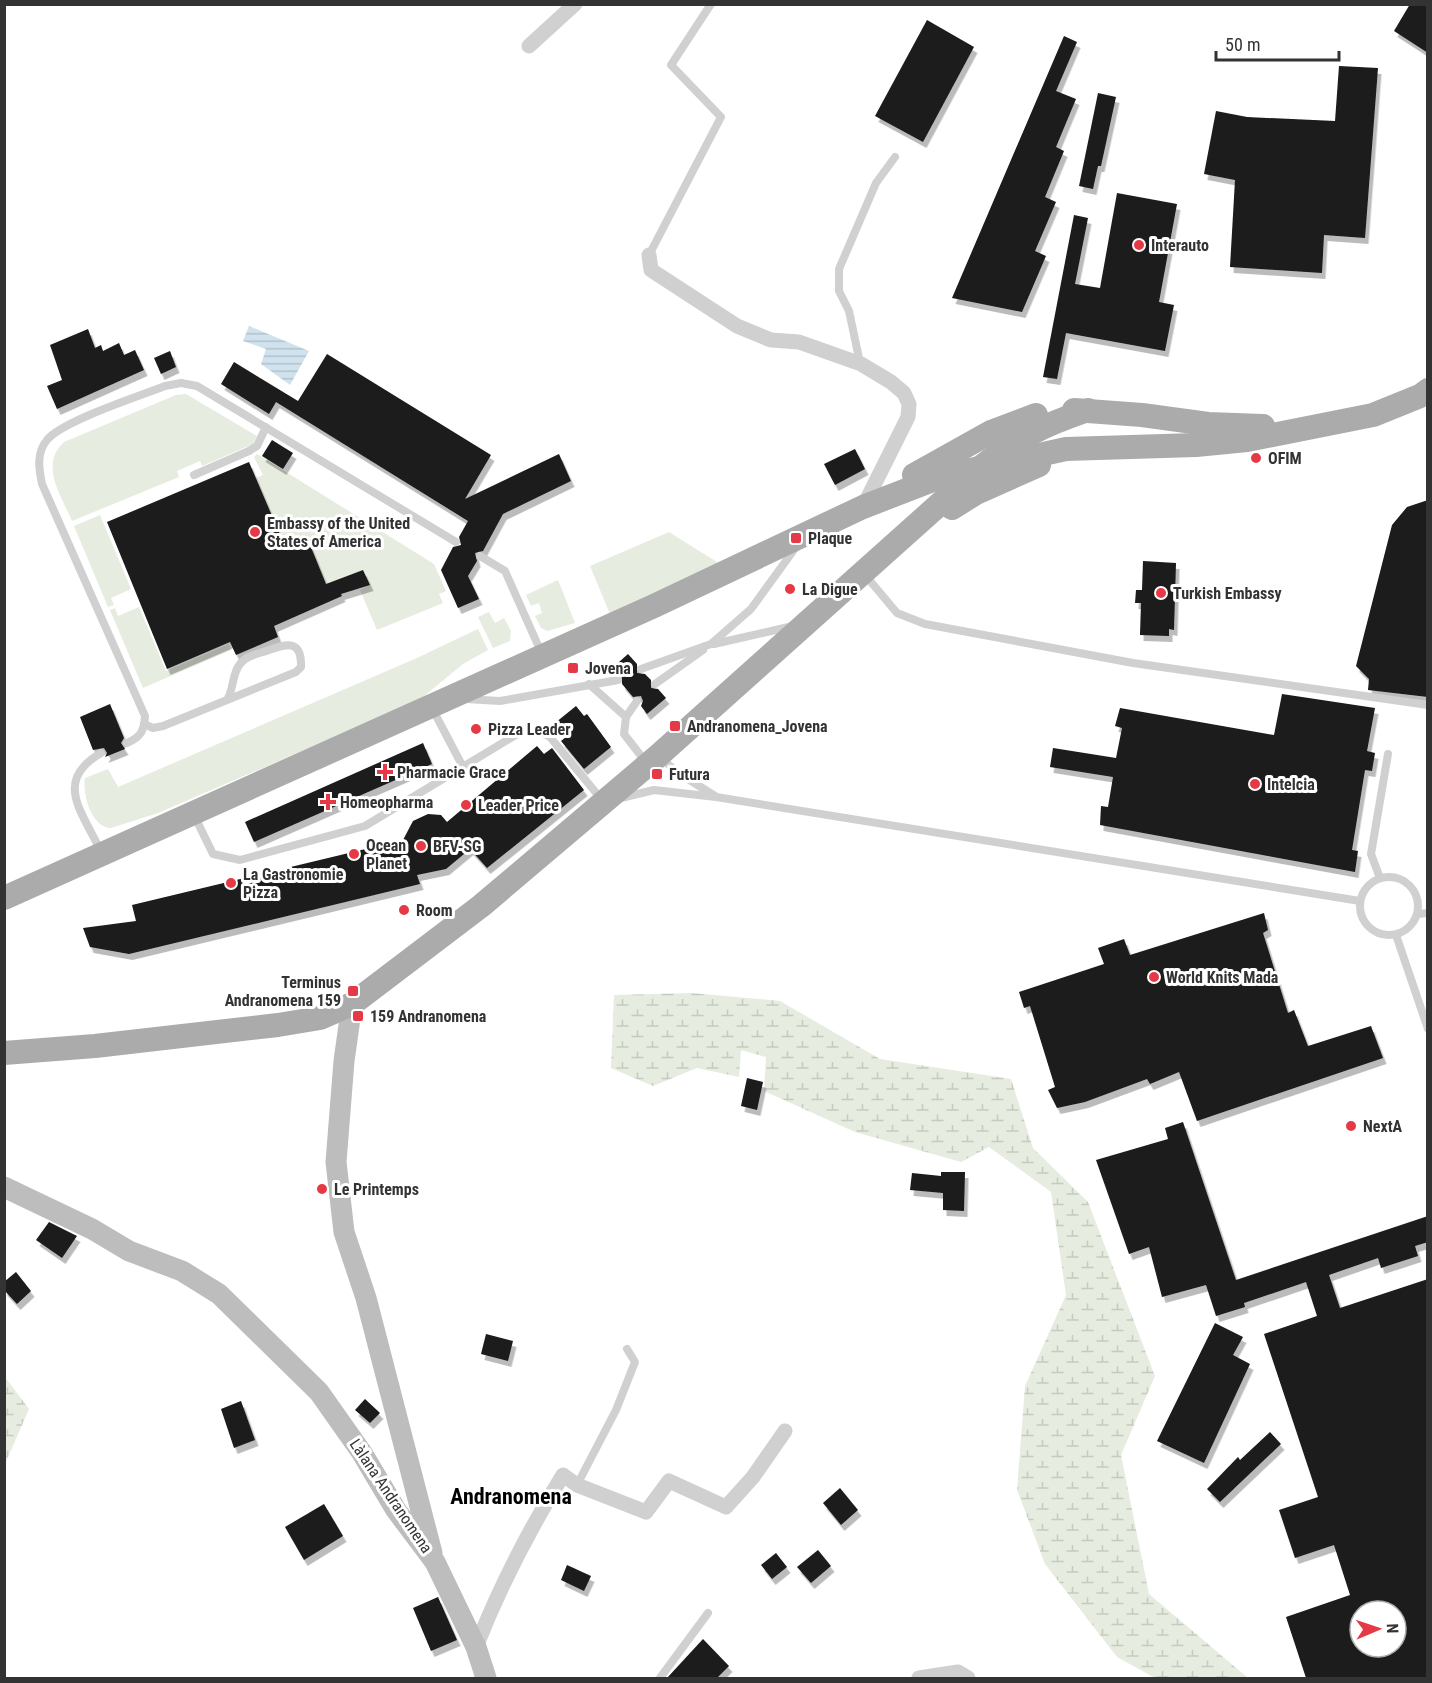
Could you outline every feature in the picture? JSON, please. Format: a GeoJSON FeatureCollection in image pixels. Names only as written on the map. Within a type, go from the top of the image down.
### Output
{"type":"FeatureCollection","features":[{"type":"Feature","properties":{"kind":"main road"},"geometry":{"type":"LineString","coordinates":[[4,898],[441,702],[863,507],[943,476],[1066,449],[1196,446],[1247,440],[1373,415],[1420,396],[1428,390]]}},
{"type":"Feature","properties":{"kind":"main road"},"geometry":{"type":"LineString","coordinates":[[4,1053],[95,1047],[278,1025],[320,1018],[352,1004],[481,906],[596,806],[653,760],[981,467],[1017,439],[1046,424],[1088,410]]}},
{"type":"Feature","properties":{"kind":"main road"},"geometry":{"type":"LineString","coordinates":[[863,507],[991,432],[1038,415],[1088,410],[1208,424],[1331,423]]}},
{"type":"Feature","properties":{"kind":"main road"},"geometry":{"type":"LineString","coordinates":[[863,572],[976,493],[1038,466],[1102,447]]}},
{"type":"Feature","properties":{"kind":"street"},"geometry":{"type":"LineString","coordinates":[[529,46],[575,4]]}},
{"type":"Feature","properties":{"kind":"street"},"geometry":{"type":"LineString","coordinates":[[649,255],[651,270],[737,326],[771,340],[799,342],[861,364],[891,382],[904,393],[909,404],[908,417],[863,507]]}},
{"type":"Feature","properties":{"kind":"street","name":"Làlana Andranomena"},"geometry":{"type":"LineString","coordinates":[[352,1004],[344,1062],[336,1162],[344,1232],[366,1298],[435,1562]]}},
{"type":"Feature","properties":{"kind":"street","name":"Làlana Andranomena"},"geometry":{"type":"LineString","coordinates":[[4,1187],[93,1229],[129,1251],[182,1271],[219,1294],[319,1392],[362,1453],[396,1510],[435,1562]]}},
{"type":"Feature","properties":{"kind":"street"},"geometry":{"type":"LineString","coordinates":[[476,1647],[494,1601],[527,1533],[563,1475],[578,1485],[646,1512],[669,1481],[726,1507],[753,1477],[785,1431]]}},
{"type":"Feature","properties":{"kind":"street"},"geometry":{"type":"LineString","coordinates":[[435,1562],[476,1647],[486,1678]]}},
{"type":"Feature","properties":{"kind":"street"},"geometry":{"type":"LineString","coordinates":[[920,1678],[958,1672],[968,1678]]}},
{"type":"Feature","properties":{"kind":"lane"},"geometry":{"type":"LineString","coordinates":[[649,255],[721,117],[671,64],[711,4]]}},
{"type":"Feature","properties":{"kind":"lane"},"geometry":{"type":"LineString","coordinates":[[861,364],[849,312],[839,291],[839,269],[876,183],[895,157]]}},
{"type":"Feature","properties":{"kind":"lane"},"geometry":{"type":"LineString","coordinates":[[127,743],[138,739],[145,716],[42,484],[38,459],[47,440],[62,429],[165,386],[181,383],[197,386],[456,542]]}},
{"type":"Feature","properties":{"kind":"lane"},"geometry":{"type":"LineString","coordinates":[[194,475],[257,446],[266,427]]}},
{"type":"Feature","properties":{"kind":"lane"},"geometry":{"type":"LineString","coordinates":[[654,684],[711,644],[752,609],[806,534]]}},
{"type":"Feature","properties":{"kind":"lane"},"geometry":{"type":"LineString","coordinates":[[480,556],[505,572],[542,656]]}},
{"type":"Feature","properties":{"kind":"lane"},"geometry":{"type":"LineString","coordinates":[[863,572],[897,613],[925,624],[1133,663],[1428,705]]}},
{"type":"Feature","properties":{"kind":"lane"},"geometry":{"type":"LineString","coordinates":[[641,669],[711,644],[806,623]]}},
{"type":"Feature","properties":{"kind":"lane"},"geometry":{"type":"LineString","coordinates":[[144,724],[153,728],[163,726],[228,700],[296,672],[301,667],[297,648],[292,644],[285,644],[247,658],[239,665],[228,700]]}},
{"type":"Feature","properties":{"kind":"lane"},"geometry":{"type":"LineString","coordinates":[[464,767],[441,702],[500,700],[618,680]]}},
{"type":"Feature","properties":{"kind":"lane"},"geometry":{"type":"LineString","coordinates":[[589,684],[626,717]]}},
{"type":"Feature","properties":{"kind":"lane"},"geometry":{"type":"LineString","coordinates":[[637,702],[626,717],[624,735],[653,760],[677,772],[716,797]]}},
{"type":"Feature","properties":{"kind":"lane"},"geometry":{"type":"LineString","coordinates":[[193,814],[213,854],[240,860],[365,826],[519,733],[540,731],[550,736],[596,806],[654,790],[716,797],[1360,901]]}},
{"type":"Feature","properties":{"kind":"lane"},"geometry":{"type":"LineString","coordinates":[[101,753],[84,763],[76,775],[75,795],[102,855]]}},
{"type":"Feature","properties":{"kind":"lane"},"geometry":{"type":"LineString","coordinates":[[1380,878],[1371,854],[1388,754]]}},
{"type":"Feature","properties":{"kind":"lane"},"geometry":{"type":"LineString","coordinates":[[1390,876],[1409,884],[1419,903],[1418,914],[1413,923],[1396,935],[1377,933],[1363,920],[1360,901],[1363,891],[1380,878],[1390,876]]}},
{"type":"Feature","properties":{"kind":"lane"},"geometry":{"type":"LineString","coordinates":[[1418,914],[1428,913]]}},
{"type":"Feature","properties":{"kind":"lane"},"geometry":{"type":"LineString","coordinates":[[1396,935],[1428,1029]]}},
{"type":"Feature","properties":{"kind":"lane"},"geometry":{"type":"LineString","coordinates":[[578,1485],[616,1410],[635,1362],[627,1349]]}},
{"type":"Feature","properties":{"kind":"lane"},"geometry":{"type":"LineString","coordinates":[[660,1678],[708,1613]]}},
{"type":"Feature","properties":{"kind":"green space"},"geometry":{"type":"Polygon","coordinates":[[[186,394],[257,436],[253,444],[202,466],[200,461],[177,471],[179,477],[72,521],[54,480],[53,460],[64,442],[176,395],[186,394]]]}},
{"type":"Feature","properties":{"kind":"green space"},"geometry":{"type":"Polygon","coordinates":[[[257,454],[434,564],[446,591],[439,594],[443,603],[377,630],[360,590],[370,585],[363,570],[326,584],[306,535],[270,550],[277,527],[256,478],[263,475],[254,457],[257,454]]]}},
{"type":"Feature","properties":{"kind":"green space"},"geometry":{"type":"Polygon","coordinates":[[[100,515],[131,589],[111,598],[114,605],[108,607],[74,526],[100,515]]]}},
{"type":"Feature","properties":{"kind":"green space"},"geometry":{"type":"Polygon","coordinates":[[[669,532],[720,564],[610,614],[590,566],[669,532]]]}},
{"type":"Feature","properties":{"kind":"green space"},"geometry":{"type":"Polygon","coordinates":[[[558,580],[575,623],[547,631],[541,628],[535,616],[542,613],[539,603],[531,606],[526,595],[558,580]]]}},
{"type":"Feature","properties":{"kind":"green space"},"geometry":{"type":"Polygon","coordinates":[[[139,607],[166,671],[229,644],[231,650],[143,688],[110,610],[115,608],[118,616],[139,607]]]}},
{"type":"Feature","properties":{"kind":"green space"},"geometry":{"type":"Polygon","coordinates":[[[489,612],[495,623],[504,618],[511,631],[510,641],[493,648],[478,617],[489,612]]]}},
{"type":"Feature","properties":{"kind":"green space"},"geometry":{"type":"Polygon","coordinates":[[[478,629],[488,650],[463,664],[418,701],[158,813],[111,828],[98,823],[90,809],[85,793],[85,778],[108,769],[118,787],[417,658],[478,629]]]}},
{"type":"Feature","properties":{"kind":"green space"},"geometry":{"type":"Polygon","coordinates":[[[692,993],[780,1001],[880,1059],[1011,1079],[1033,1148],[1088,1202],[1155,1376],[1121,1455],[1149,1594],[1248,1678],[1155,1678],[1117,1657],[1045,1564],[1017,1490],[1025,1386],[1066,1295],[1051,1192],[989,1147],[961,1162],[855,1132],[764,1091],[766,1057],[741,1050],[739,1077],[697,1068],[653,1086],[611,1068],[614,995],[692,993]]]}},
{"type":"Feature","properties":{"kind":"green space"},"geometry":{"type":"Polygon","coordinates":[[[5,1377],[29,1409],[5,1464],[5,1377]]]}},
{"type":"Feature","properties":{"kind":"water"},"geometry":{"type":"Polygon","coordinates":[[[249,326],[309,351],[290,385],[261,364],[266,349],[243,341],[249,326]]]}},
{"type":"Feature","properties":{"kind":"building"},"geometry":{"type":"Polygon","coordinates":[[[1410,4],[1428,4],[1428,53],[1394,31],[1410,4]]]}},
{"type":"Feature","properties":{"kind":"building"},"geometry":{"type":"Polygon","coordinates":[[[927,20],[974,47],[923,142],[875,116],[927,20]]]}},
{"type":"Feature","properties":{"kind":"building"},"geometry":{"type":"Polygon","coordinates":[[[1064,36],[1077,42],[1056,91],[1076,99],[1056,147],[1064,151],[1045,197],[1056,202],[1035,251],[1046,256],[1022,312],[952,298],[1064,36]]]}},
{"type":"Feature","properties":{"kind":"building"},"geometry":{"type":"Polygon","coordinates":[[[1339,66],[1378,68],[1365,238],[1324,235],[1322,273],[1230,267],[1235,180],[1204,174],[1216,111],[1247,117],[1335,121],[1339,66]]]}},
{"type":"Feature","properties":{"kind":"building"},"geometry":{"type":"Polygon","coordinates":[[[1098,93],[1116,97],[1101,166],[1098,166],[1093,189],[1079,186],[1098,93]]]}},
{"type":"Feature","properties":{"kind":"building","name":"Interauto"},"geometry":{"type":"Polygon","coordinates":[[[1117,193],[1177,204],[1159,302],[1174,305],[1165,351],[1066,333],[1057,379],[1043,377],[1074,215],[1088,218],[1075,284],[1100,288],[1117,193]]]}},
{"type":"Feature","properties":{"kind":"building"},"geometry":{"type":"Polygon","coordinates":[[[88,329],[95,348],[101,345],[103,351],[119,343],[124,355],[135,350],[144,370],[57,409],[47,386],[62,380],[50,345],[88,329]]]}},
{"type":"Feature","properties":{"kind":"building"},"geometry":{"type":"Polygon","coordinates":[[[170,351],[176,367],[161,374],[154,358],[170,351]]]}},
{"type":"Feature","properties":{"kind":"building"},"geometry":{"type":"Polygon","coordinates":[[[327,354],[491,455],[465,499],[559,454],[571,481],[503,514],[483,551],[475,553],[477,561],[468,576],[479,599],[458,608],[441,570],[453,547],[461,545],[459,537],[468,521],[276,402],[269,414],[221,384],[234,362],[298,401],[327,354]]]}},
{"type":"Feature","properties":{"kind":"building"},"geometry":{"type":"Polygon","coordinates":[[[272,440],[293,453],[283,469],[262,456],[272,440]]]}},
{"type":"Feature","properties":{"kind":"building"},"geometry":{"type":"Polygon","coordinates":[[[855,449],[865,469],[835,485],[824,464],[855,449]]]}},
{"type":"Feature","properties":{"kind":"building"},"geometry":{"type":"Polygon","coordinates":[[[249,462],[284,544],[306,535],[326,584],[363,570],[370,585],[341,594],[342,596],[274,626],[278,637],[236,655],[230,642],[167,669],[107,522],[249,462]]]}},
{"type":"Feature","properties":{"kind":"building"},"geometry":{"type":"Polygon","coordinates":[[[1428,500],[1428,697],[1368,690],[1369,679],[1356,666],[1392,525],[1407,507],[1428,500]]]}},
{"type":"Feature","properties":{"kind":"building"},"geometry":{"type":"Polygon","coordinates":[[[1143,561],[1176,563],[1174,630],[1169,629],[1169,636],[1140,635],[1141,603],[1135,603],[1136,590],[1142,590],[1143,561]]]}},
{"type":"Feature","properties":{"kind":"building"},"geometry":{"type":"Polygon","coordinates":[[[628,654],[637,664],[637,673],[645,674],[651,680],[651,688],[658,689],[666,698],[647,714],[641,706],[643,701],[641,696],[633,697],[622,684],[622,676],[614,675],[610,670],[628,654]]]}},
{"type":"Feature","properties":{"kind":"building"},"geometry":{"type":"Polygon","coordinates":[[[1282,694],[1375,708],[1367,751],[1375,753],[1372,771],[1365,770],[1352,850],[1358,851],[1355,872],[1100,825],[1101,806],[1108,807],[1113,777],[1050,767],[1053,748],[1116,758],[1122,728],[1115,726],[1120,708],[1274,735],[1282,694]]]}},
{"type":"Feature","properties":{"kind":"building"},"geometry":{"type":"Polygon","coordinates":[[[110,704],[124,738],[121,743],[125,749],[105,757],[107,753],[104,748],[93,750],[80,717],[110,704]]]}},
{"type":"Feature","properties":{"kind":"building"},"geometry":{"type":"Polygon","coordinates":[[[576,706],[584,716],[587,714],[611,747],[584,769],[561,741],[566,737],[555,723],[576,706]]]}},
{"type":"Feature","properties":{"kind":"building"},"geometry":{"type":"Polygon","coordinates":[[[423,743],[432,764],[254,842],[245,822],[423,743]]]}},
{"type":"Feature","properties":{"kind":"building"},"geometry":{"type":"Polygon","coordinates":[[[537,746],[544,754],[552,748],[584,790],[487,868],[470,849],[446,869],[417,875],[420,884],[129,954],[90,947],[83,928],[136,921],[132,905],[403,840],[413,821],[428,814],[441,815],[447,822],[537,746]]]}},
{"type":"Feature","properties":{"kind":"building"},"geometry":{"type":"Polygon","coordinates":[[[1264,913],[1268,930],[1263,933],[1288,1013],[1294,1010],[1308,1046],[1371,1026],[1383,1058],[1197,1121],[1179,1072],[1150,1084],[1147,1079],[1085,1102],[1057,1108],[1048,1090],[1055,1087],[1030,1006],[1024,1008],[1019,992],[1104,964],[1098,948],[1124,939],[1130,955],[1264,913]]]}},
{"type":"Feature","properties":{"kind":"building"},"geometry":{"type":"Polygon","coordinates":[[[747,1078],[763,1082],[757,1110],[741,1106],[747,1078]]]}},
{"type":"Feature","properties":{"kind":"building"},"geometry":{"type":"Polygon","coordinates":[[[1183,1122],[1236,1280],[1428,1216],[1428,1242],[1415,1246],[1418,1256],[1381,1268],[1378,1258],[1329,1275],[1340,1308],[1428,1279],[1428,1678],[1306,1678],[1286,1617],[1350,1595],[1334,1545],[1295,1558],[1279,1510],[1318,1497],[1264,1334],[1317,1316],[1306,1282],[1244,1303],[1245,1307],[1216,1316],[1206,1285],[1162,1297],[1149,1247],[1129,1254],[1096,1160],[1168,1139],[1165,1128],[1183,1122]]]}},
{"type":"Feature","properties":{"kind":"building"},"geometry":{"type":"Polygon","coordinates":[[[941,1172],[965,1172],[964,1211],[943,1210],[943,1193],[910,1190],[912,1173],[941,1176],[941,1172]]]}},
{"type":"Feature","properties":{"kind":"building"},"geometry":{"type":"Polygon","coordinates":[[[49,1222],[77,1236],[62,1258],[36,1240],[49,1222]]]}},
{"type":"Feature","properties":{"kind":"building"},"geometry":{"type":"Polygon","coordinates":[[[16,1272],[31,1291],[17,1304],[4,1290],[4,1282],[16,1272]]]}},
{"type":"Feature","properties":{"kind":"building"},"geometry":{"type":"Polygon","coordinates":[[[1215,1323],[1243,1337],[1233,1355],[1250,1364],[1204,1463],[1157,1441],[1215,1323]]]}},
{"type":"Feature","properties":{"kind":"building"},"geometry":{"type":"Polygon","coordinates":[[[486,1334],[513,1341],[508,1361],[481,1354],[486,1334]]]}},
{"type":"Feature","properties":{"kind":"building"},"geometry":{"type":"Polygon","coordinates":[[[365,1399],[380,1413],[370,1423],[355,1410],[365,1399]]]}},
{"type":"Feature","properties":{"kind":"building"},"geometry":{"type":"Polygon","coordinates":[[[241,1401],[255,1440],[234,1448],[221,1409],[241,1401]]]}},
{"type":"Feature","properties":{"kind":"building"},"geometry":{"type":"Polygon","coordinates":[[[1270,1432],[1281,1444],[1220,1502],[1207,1489],[1238,1457],[1240,1460],[1270,1432]]]}},
{"type":"Feature","properties":{"kind":"building"},"geometry":{"type":"Polygon","coordinates":[[[840,1488],[858,1510],[841,1525],[823,1503],[840,1488]]]}},
{"type":"Feature","properties":{"kind":"building"},"geometry":{"type":"Polygon","coordinates":[[[324,1504],[343,1536],[304,1560],[285,1527],[324,1504]]]}},
{"type":"Feature","properties":{"kind":"building"},"geometry":{"type":"Polygon","coordinates":[[[818,1550],[831,1566],[811,1583],[797,1567],[818,1550]]]}},
{"type":"Feature","properties":{"kind":"building"},"geometry":{"type":"Polygon","coordinates":[[[776,1553],[787,1567],[772,1579],[761,1565],[776,1553]]]}},
{"type":"Feature","properties":{"kind":"building"},"geometry":{"type":"Polygon","coordinates":[[[567,1565],[591,1576],[584,1591],[561,1580],[567,1565]]]}},
{"type":"Feature","properties":{"kind":"building"},"geometry":{"type":"Polygon","coordinates":[[[438,1597],[457,1640],[431,1651],[413,1608],[438,1597]]]}},
{"type":"Feature","properties":{"kind":"building"},"geometry":{"type":"Polygon","coordinates":[[[703,1639],[729,1666],[717,1678],[667,1678],[703,1639]]]}},
{"type":"Feature","properties":{"kind":"place","name":"Interauto"},"geometry":{"type":"Point","coordinates":[1139,245]}},
{"type":"Feature","properties":{"kind":"place","name":"OFIM"},"geometry":{"type":"Point","coordinates":[1256,458]}},
{"type":"Feature","properties":{"kind":"place","name":"Embassy of the United States of America"},"geometry":{"type":"Point","coordinates":[255,532]}},
{"type":"Feature","properties":{"kind":"place","name":"Plaque"},"geometry":{"type":"Point","coordinates":[796,538]}},
{"type":"Feature","properties":{"kind":"place","name":"La Digue"},"geometry":{"type":"Point","coordinates":[790,589]}},
{"type":"Feature","properties":{"kind":"place","name":"Turkish Embassy"},"geometry":{"type":"Point","coordinates":[1161,593]}},
{"type":"Feature","properties":{"kind":"place","name":"Jovena"},"geometry":{"type":"Point","coordinates":[573,668]}},
{"type":"Feature","properties":{"kind":"place","name":"Andranomena_Jovena"},"geometry":{"type":"Point","coordinates":[675,726]}},
{"type":"Feature","properties":{"kind":"place","name":"Pizza Leader"},"geometry":{"type":"Point","coordinates":[476,729]}},
{"type":"Feature","properties":{"kind":"place","name":"Pharmacie Grace"},"geometry":{"type":"Point","coordinates":[385,772]}},
{"type":"Feature","properties":{"kind":"place","name":"Futura"},"geometry":{"type":"Point","coordinates":[657,774]}},
{"type":"Feature","properties":{"kind":"place","name":"Intelcia"},"geometry":{"type":"Point","coordinates":[1255,784]}},
{"type":"Feature","properties":{"kind":"place","name":"Homeopharma"},"geometry":{"type":"Point","coordinates":[328,802]}},
{"type":"Feature","properties":{"kind":"place","name":"Leader Price"},"geometry":{"type":"Point","coordinates":[466,805]}},
{"type":"Feature","properties":{"kind":"place","name":"BFV-SG"},"geometry":{"type":"Point","coordinates":[421,846]}},
{"type":"Feature","properties":{"kind":"place","name":"Ocean Planet"},"geometry":{"type":"Point","coordinates":[354,854]}},
{"type":"Feature","properties":{"kind":"place","name":"La Gastronomie Pizza"},"geometry":{"type":"Point","coordinates":[231,883]}},
{"type":"Feature","properties":{"kind":"place","name":"Room"},"geometry":{"type":"Point","coordinates":[404,910]}},
{"type":"Feature","properties":{"kind":"place","name":"World Knits Mada"},"geometry":{"type":"Point","coordinates":[1154,977]}},
{"type":"Feature","properties":{"kind":"place","name":"Terminus Andranomena 159"},"geometry":{"type":"Point","coordinates":[353,991]}},
{"type":"Feature","properties":{"kind":"place","name":"159 Andranomena"},"geometry":{"type":"Point","coordinates":[358,1016]}},
{"type":"Feature","properties":{"kind":"place","name":"NextA"},"geometry":{"type":"Point","coordinates":[1351,1126]}},
{"type":"Feature","properties":{"kind":"place","name":"Le Printemps"},"geometry":{"type":"Point","coordinates":[322,1189]}},
{"type":"Feature","properties":{"kind":"district","name":"Andranomena"},"geometry":{"type":"Point","coordinates":[511,1496]}}]}
